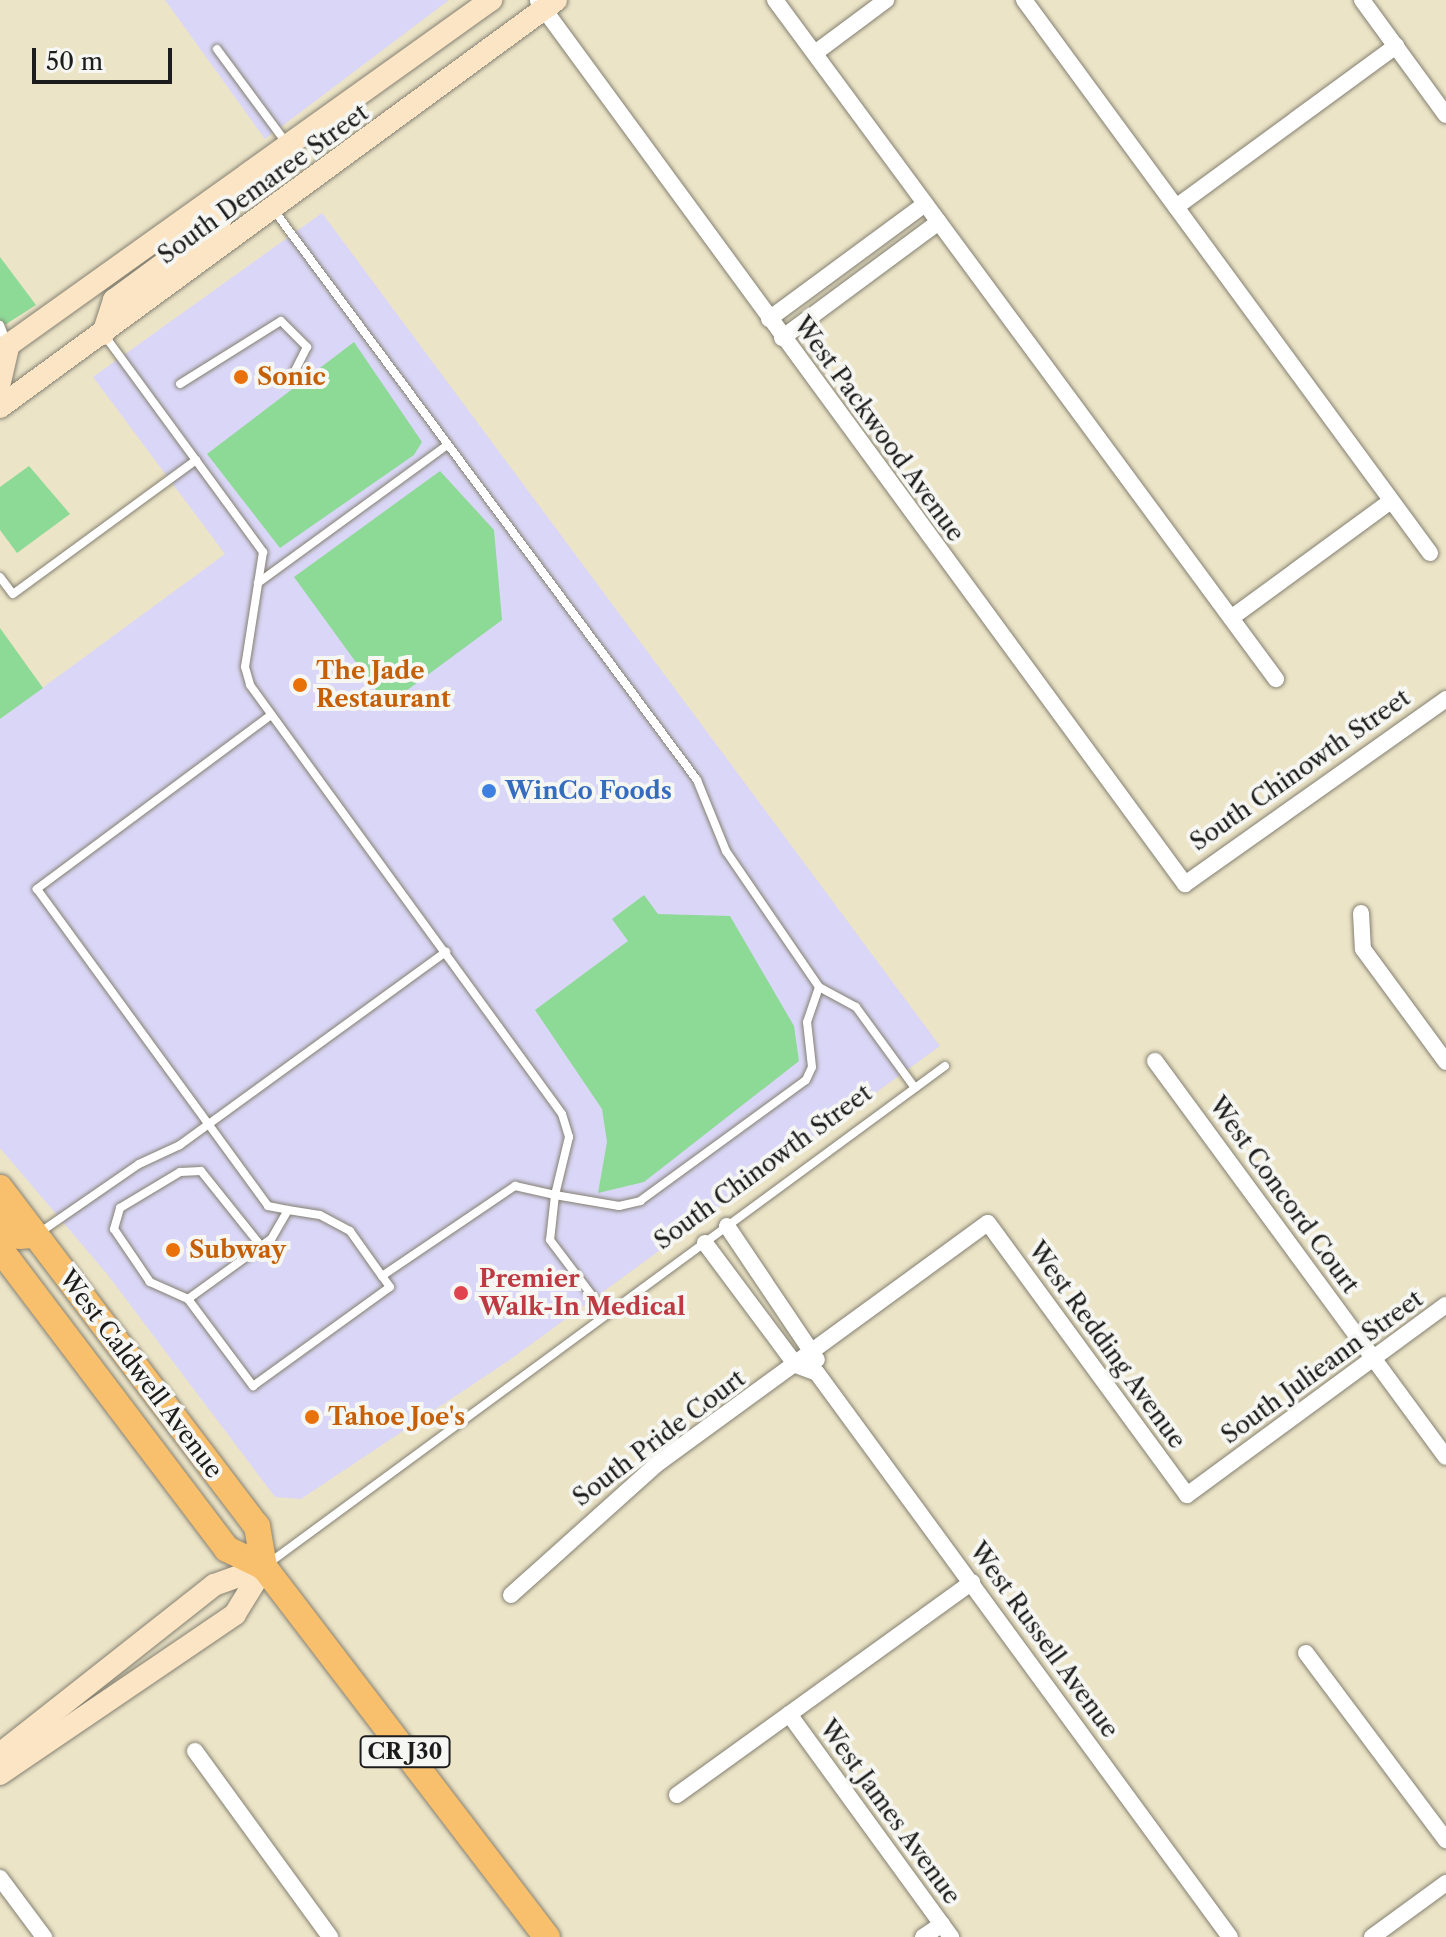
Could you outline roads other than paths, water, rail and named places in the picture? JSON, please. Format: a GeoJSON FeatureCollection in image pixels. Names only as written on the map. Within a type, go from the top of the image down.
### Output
{"type":"FeatureCollection","features":[{"type":"Feature","properties":{"kind":"main road","name":"South Demaree Street"},"geometry":{"type":"LineString","coordinates":[[3,341],[235,188],[491,0]]}},
{"type":"Feature","properties":{"kind":"main road","name":"South Demaree Street"},"geometry":{"type":"LineString","coordinates":[[0,407],[273,209],[546,3]]}},
{"type":"Feature","properties":{"kind":"main road"},"geometry":{"type":"LineString","coordinates":[[103,334],[114,300],[219,223],[235,188]]}},
{"type":"Feature","properties":{"kind":"main road"},"geometry":{"type":"LineString","coordinates":[[0,382],[3,341]]}},
{"type":"Feature","properties":{"kind":"main road","name":"West Caldwell Avenue"},"geometry":{"type":"LineString","coordinates":[[0,1188],[257,1526],[264,1567]]}},
{"type":"Feature","properties":{"kind":"main road"},"geometry":{"type":"LineString","coordinates":[[0,1221],[19,1236],[35,1235]]}},
{"type":"Feature","properties":{"kind":"main road","name":"West Caldwell Avenue"},"geometry":{"type":"LineString","coordinates":[[2,1257],[227,1549],[264,1567],[547,1937]]}},
{"type":"Feature","properties":{"kind":"main road","name":"South Chinowth Street"},"geometry":{"type":"LineString","coordinates":[[0,1754],[214,1585],[264,1567]]}},
{"type":"Feature","properties":{"kind":"main road","name":"South Chinowth Street"},"geometry":{"type":"LineString","coordinates":[[0,1774],[235,1614],[264,1567]]}},
{"type":"Feature","properties":{"kind":"street"},"geometry":{"type":"LineString","coordinates":[[775,0],[1276,679]]}},
{"type":"Feature","properties":{"kind":"street"},"geometry":{"type":"LineString","coordinates":[[815,53],[886,0]]}},
{"type":"Feature","properties":{"kind":"street"},"geometry":{"type":"LineString","coordinates":[[1024,0],[1430,553]]}},
{"type":"Feature","properties":{"kind":"street"},"geometry":{"type":"LineString","coordinates":[[1362,0],[1446,115]]}},
{"type":"Feature","properties":{"kind":"street","name":"West Packwood Avenue"},"geometry":{"type":"LineString","coordinates":[[546,3],[782,338],[1185,884]]}},
{"type":"Feature","properties":{"kind":"street"},"geometry":{"type":"LineString","coordinates":[[1176,207],[1396,46]]}},
{"type":"Feature","properties":{"kind":"street"},"geometry":{"type":"LineString","coordinates":[[769,319],[925,204]]}},
{"type":"Feature","properties":{"kind":"street"},"geometry":{"type":"LineString","coordinates":[[782,338],[939,222]]}},
{"type":"Feature","properties":{"kind":"street"},"geometry":{"type":"LineString","coordinates":[[1231,618],[1391,501]]}},
{"type":"Feature","properties":{"kind":"street","name":"South Chinowth Street"},"geometry":{"type":"LineString","coordinates":[[1185,884],[1446,699]]}},
{"type":"Feature","properties":{"kind":"street"},"geometry":{"type":"LineString","coordinates":[[1361,913],[1363,949],[1446,1062]]}},
{"type":"Feature","properties":{"kind":"street","name":"West Concord Court"},"geometry":{"type":"LineString","coordinates":[[1155,1061],[1446,1457]]}},
{"type":"Feature","properties":{"kind":"street","name":"South Pride Court"},"geometry":{"type":"LineString","coordinates":[[511,1595],[657,1464],[988,1223]]}},
{"type":"Feature","properties":{"kind":"street","name":"West Redding Avenue"},"geometry":{"type":"LineString","coordinates":[[988,1223],[1187,1495]]}},
{"type":"Feature","properties":{"kind":"street"},"geometry":{"type":"LineString","coordinates":[[727,1226],[806,1358]]}},
{"type":"Feature","properties":{"kind":"street"},"geometry":{"type":"LineString","coordinates":[[705,1243],[806,1358]]}},
{"type":"Feature","properties":{"kind":"street","name":"South Julieann Street"},"geometry":{"type":"LineString","coordinates":[[1187,1495],[1446,1305]]}},
{"type":"Feature","properties":{"kind":"street","name":"West Russell Avenue"},"geometry":{"type":"LineString","coordinates":[[806,1358],[1230,1937]]}},
{"type":"Feature","properties":{"kind":"street"},"geometry":{"type":"LineString","coordinates":[[677,1795],[972,1582]]}},
{"type":"Feature","properties":{"kind":"street"},"geometry":{"type":"LineString","coordinates":[[1306,1653],[1446,1840]]}},
{"type":"Feature","properties":{"kind":"street","name":"West James Avenue"},"geometry":{"type":"LineString","coordinates":[[789,1714],[946,1930]]}},
{"type":"Feature","properties":{"kind":"street"},"geometry":{"type":"LineString","coordinates":[[195,1751],[330,1937]]}},
{"type":"Feature","properties":{"kind":"street"},"geometry":{"type":"LineString","coordinates":[[0,1878],[44,1937]]}},
{"type":"Feature","properties":{"kind":"street"},"geometry":{"type":"LineString","coordinates":[[1372,1937],[1446,1883]]}},
{"type":"Feature","properties":{"kind":"street"},"geometry":{"type":"LineString","coordinates":[[923,1937],[946,1930]]}},
{"type":"Feature","properties":{"kind":"lane"},"geometry":{"type":"LineString","coordinates":[[217,49],[290,148]]}},
{"type":"Feature","properties":{"kind":"lane"},"geometry":{"type":"LineString","coordinates":[[273,209],[697,780],[726,851],[819,987],[856,1007],[915,1088]]}},
{"type":"Feature","properties":{"kind":"lane"},"geometry":{"type":"LineString","coordinates":[[180,384],[281,321],[307,347],[290,380]]}},
{"type":"Feature","properties":{"kind":"lane"},"geometry":{"type":"LineString","coordinates":[[103,334],[263,552],[245,667],[271,715],[562,1114],[569,1137],[555,1195],[550,1240],[606,1314]]}},
{"type":"Feature","properties":{"kind":"lane"},"geometry":{"type":"LineString","coordinates":[[258,583],[446,446]]}},
{"type":"Feature","properties":{"kind":"lane"},"geometry":{"type":"LineString","coordinates":[[0,577],[13,594],[196,460]]}},
{"type":"Feature","properties":{"kind":"lane"},"geometry":{"type":"LineString","coordinates":[[261,1246],[201,1171],[180,1172],[120,1208],[114,1229],[141,1270],[188,1299],[253,1386],[390,1287],[350,1231],[320,1215],[268,1206],[37,889],[271,715]]}},
{"type":"Feature","properties":{"kind":"lane"},"geometry":{"type":"LineString","coordinates":[[35,1235],[210,1124],[446,952]]}},
{"type":"Feature","properties":{"kind":"lane"},"geometry":{"type":"LineString","coordinates":[[382,1276],[498,1192],[515,1186],[619,1206],[640,1201],[806,1080],[812,1067],[807,1022],[819,987]]}},
{"type":"Feature","properties":{"kind":"lane","name":"South Chinowth Street"},"geometry":{"type":"LineString","coordinates":[[264,1567],[945,1066]]}},
{"type":"Feature","properties":{"kind":"lane"},"geometry":{"type":"LineString","coordinates":[[188,1299],[261,1246],[288,1210]]}},
{"type":"Feature","properties":{"kind":"place","name":"Sonic"},"geometry":{"type":"Point","coordinates":[241,377]}},
{"type":"Feature","properties":{"kind":"place","name":"The Jade Restaurant"},"geometry":{"type":"Point","coordinates":[300,685]}},
{"type":"Feature","properties":{"kind":"place","name":"WinCo Foods"},"geometry":{"type":"Point","coordinates":[489,791]}},
{"type":"Feature","properties":{"kind":"place","name":"Subway"},"geometry":{"type":"Point","coordinates":[173,1250]}},
{"type":"Feature","properties":{"kind":"place","name":"Premier Walk-In Medical"},"geometry":{"type":"Point","coordinates":[461,1293]}},
{"type":"Feature","properties":{"kind":"place","name":"Tahoe Joe's"},"geometry":{"type":"Point","coordinates":[312,1417]}}]}
